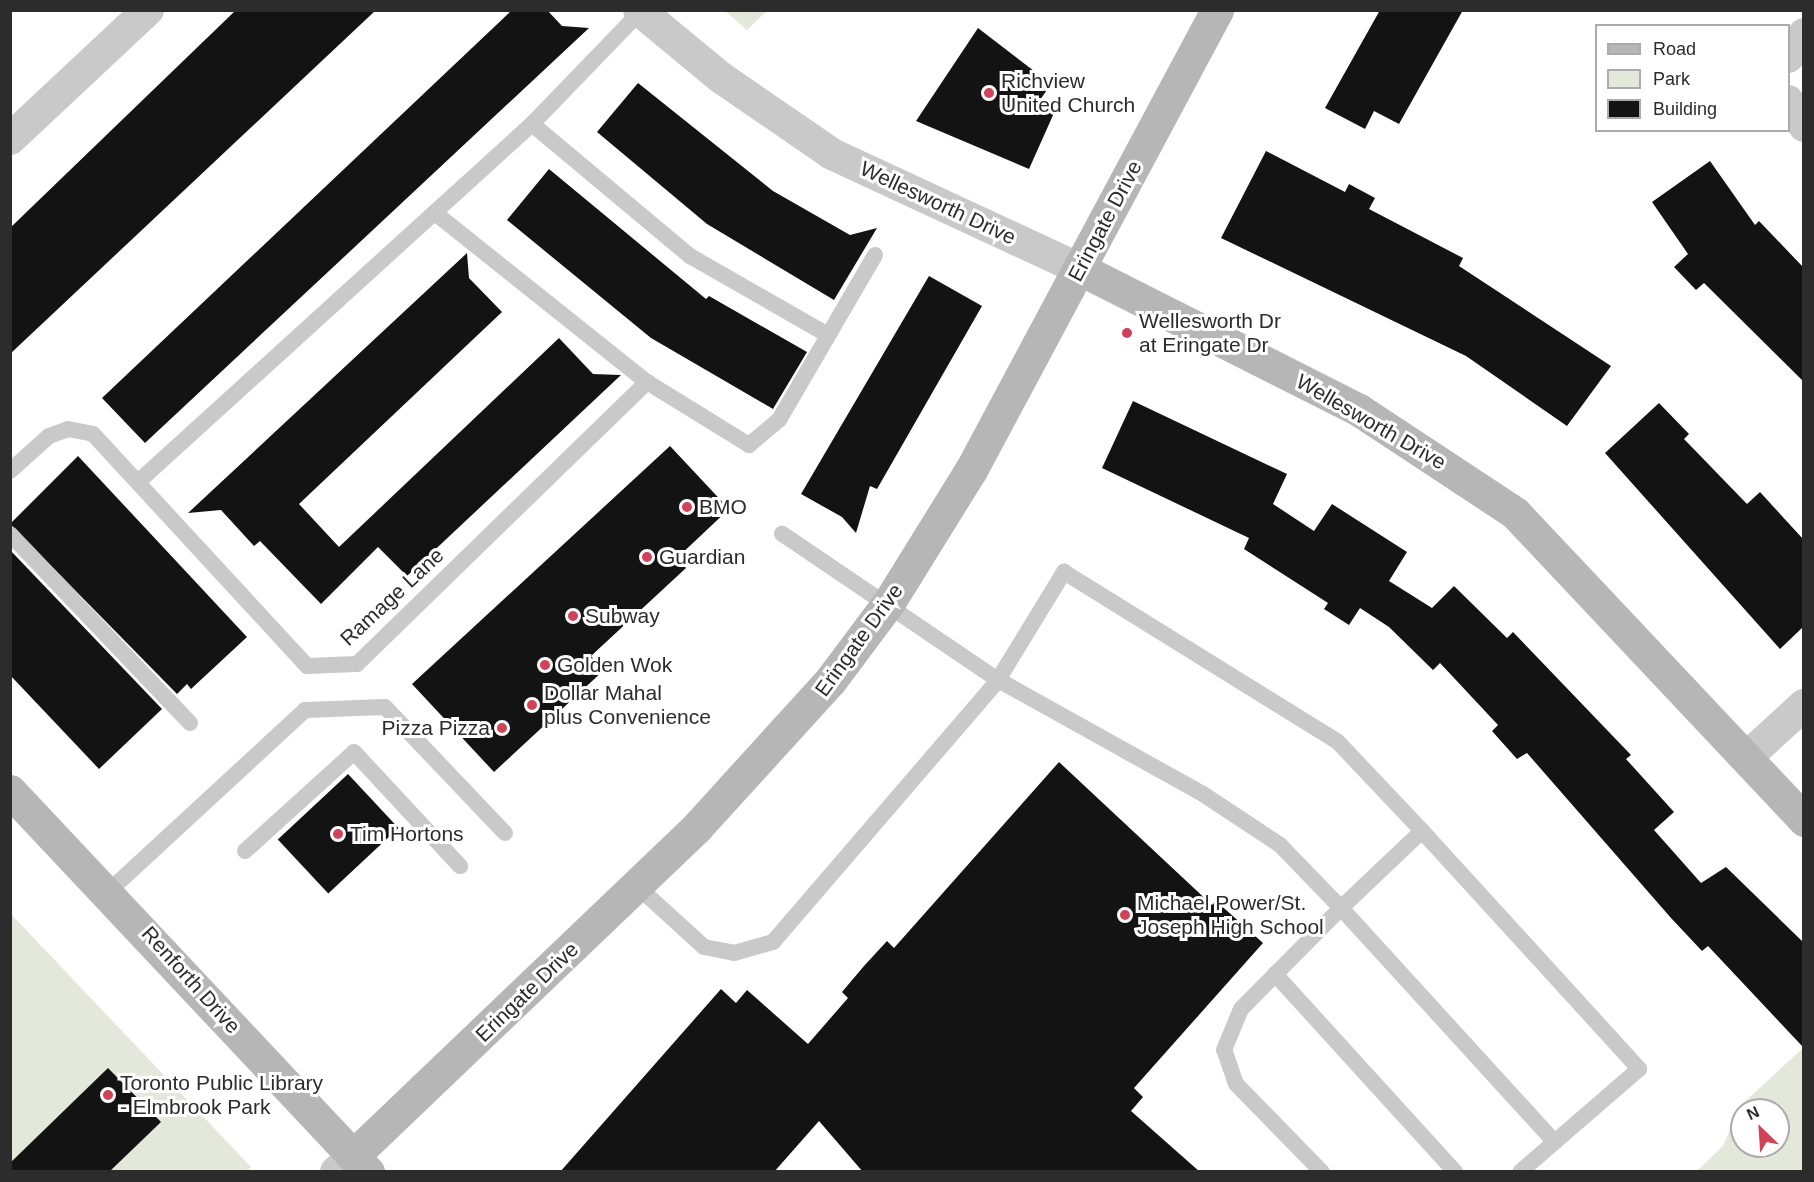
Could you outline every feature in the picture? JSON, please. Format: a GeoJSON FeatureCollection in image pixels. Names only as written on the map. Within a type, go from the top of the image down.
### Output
{"type":"FeatureCollection","features":[{"type":"Feature","properties":{"kind":"street"},"geometry":{"type":"LineString","coordinates":[[10,139],[148,10]]}},
{"type":"Feature","properties":{"kind":"street","name":"Eringate Drive"},"geometry":{"type":"LineString","coordinates":[[352,1166],[637,886],[796,723],[889,602],[970,470],[1080,269],[1217,10]]}},
{"type":"Feature","properties":{"kind":"street","name":"Wellesworth Drive"},"geometry":{"type":"LineString","coordinates":[[640,11],[720,77],[832,154],[1080,269],[1359,410],[1515,513],[1747,757],[1803,820]]}},
{"type":"Feature","properties":{"kind":"street"},"geometry":{"type":"LineString","coordinates":[[1790,54],[1803,34]]}},
{"type":"Feature","properties":{"kind":"street"},"geometry":{"type":"LineString","coordinates":[[1790,104],[1803,126]]}},
{"type":"Feature","properties":{"kind":"street"},"geometry":{"type":"LineString","coordinates":[[1747,757],[1803,705]]}},
{"type":"Feature","properties":{"kind":"street","name":"Renforth Drive"},"geometry":{"type":"LineString","coordinates":[[10,791],[109,891],[352,1166]]}},
{"type":"Feature","properties":{"kind":"lane"},"geometry":{"type":"LineString","coordinates":[[138,482],[532,124],[640,11]]}},
{"type":"Feature","properties":{"kind":"lane"},"geometry":{"type":"LineString","coordinates":[[532,124],[690,256],[828,335]]}},
{"type":"Feature","properties":{"kind":"lane"},"geometry":{"type":"LineString","coordinates":[[435,213],[647,382],[749,445],[779,420],[875,255]]}},
{"type":"Feature","properties":{"kind":"lane","name":"Ramage Lane"},"geometry":{"type":"LineString","coordinates":[[10,471],[49,436],[68,429],[93,434],[307,666],[357,664],[647,382]]}},
{"type":"Feature","properties":{"kind":"lane"},"geometry":{"type":"LineString","coordinates":[[10,534],[190,723]]}},
{"type":"Feature","properties":{"kind":"lane"},"geometry":{"type":"LineString","coordinates":[[782,534],[889,602],[998,680],[1203,794],[1280,845],[1341,908],[1555,1142]]}},
{"type":"Feature","properties":{"kind":"lane"},"geometry":{"type":"LineString","coordinates":[[637,886],[704,946],[734,953],[773,942],[998,680],[1064,572],[1336,741],[1422,831],[1639,1069],[1520,1172]]}},
{"type":"Feature","properties":{"kind":"lane"},"geometry":{"type":"LineString","coordinates":[[109,891],[305,710],[385,707],[505,833]]}},
{"type":"Feature","properties":{"kind":"lane"},"geometry":{"type":"LineString","coordinates":[[244,851],[354,752],[460,866]]}},
{"type":"Feature","properties":{"kind":"lane"},"geometry":{"type":"LineString","coordinates":[[1322,1172],[1236,1084],[1224,1050],[1240,1009],[1422,831]]}},
{"type":"Feature","properties":{"kind":"lane"},"geometry":{"type":"LineString","coordinates":[[1275,974],[1455,1172]]}},
{"type":"Feature","properties":{"kind":"green space"},"geometry":{"type":"Polygon","coordinates":[[[725,11],[767,11],[747,30],[725,11]]]}},
{"type":"Feature","properties":{"kind":"green space"},"geometry":{"type":"Polygon","coordinates":[[[10,913],[251,1167],[247,1171],[11,1171],[10,913]]]}},
{"type":"Feature","properties":{"kind":"green space"},"geometry":{"type":"Polygon","coordinates":[[[1803,1048],[1803,1171],[1697,1171],[1723,1146],[1730,1129],[1730,1158],[1790,1158],[1790,1098],[1749,1098],[1803,1048]]]}},
{"type":"Feature","properties":{"kind":"building"},"geometry":{"type":"Polygon","coordinates":[[[236,10],[376,10],[10,354],[10,228],[236,10]]]}},
{"type":"Feature","properties":{"kind":"building"},"geometry":{"type":"Polygon","coordinates":[[[512,10],[547,10],[562,26],[589,28],[145,443],[102,398],[512,10]]]}},
{"type":"Feature","properties":{"kind":"building"},"geometry":{"type":"Polygon","coordinates":[[[1380,10],[1463,10],[1399,124],[1374,111],[1365,129],[1325,108],[1380,10]]]}},
{"type":"Feature","properties":{"kind":"building","name":"Richview United Church"},"geometry":{"type":"Polygon","coordinates":[[[978,28],[1051,84],[1040,100],[1054,113],[1029,169],[916,121],[978,28]]]}},
{"type":"Feature","properties":{"kind":"building"},"geometry":{"type":"Polygon","coordinates":[[[638,83],[773,191],[850,235],[877,228],[834,300],[707,224],[597,132],[638,83]]]}},
{"type":"Feature","properties":{"kind":"building"},"geometry":{"type":"Polygon","coordinates":[[[1266,151],[1345,192],[1349,184],[1375,198],[1369,209],[1463,258],[1459,266],[1611,366],[1567,426],[1466,356],[1221,238],[1266,151]]]}},
{"type":"Feature","properties":{"kind":"building"},"geometry":{"type":"Polygon","coordinates":[[[1710,161],[1755,225],[1759,221],[1803,267],[1803,381],[1704,283],[1696,290],[1674,267],[1688,254],[1652,202],[1710,161]]]}},
{"type":"Feature","properties":{"kind":"building"},"geometry":{"type":"Polygon","coordinates":[[[549,169],[706,299],[709,296],[807,352],[773,409],[651,338],[507,220],[549,169]]]}},
{"type":"Feature","properties":{"kind":"building"},"geometry":{"type":"Polygon","coordinates":[[[467,253],[469,278],[502,312],[299,504],[339,547],[559,338],[593,374],[621,375],[407,576],[378,547],[321,604],[260,541],[254,546],[221,510],[188,513],[467,253]]]}},
{"type":"Feature","properties":{"kind":"building"},"geometry":{"type":"Polygon","coordinates":[[[929,276],[982,306],[877,489],[870,486],[856,533],[842,517],[801,494],[929,276]]]}},
{"type":"Feature","properties":{"kind":"building"},"geometry":{"type":"Polygon","coordinates":[[[1133,401],[1287,474],[1273,504],[1314,531],[1332,504],[1407,552],[1389,581],[1432,608],[1454,586],[1507,638],[1513,632],[1631,755],[1626,759],[1674,812],[1654,830],[1701,883],[1726,867],[1803,942],[1803,1047],[1708,946],[1702,951],[1671,918],[1527,753],[1517,759],[1492,731],[1498,725],[1440,663],[1433,670],[1389,627],[1360,608],[1349,625],[1324,609],[1328,603],[1244,549],[1249,538],[1102,468],[1133,401]]]}},
{"type":"Feature","properties":{"kind":"building"},"geometry":{"type":"Polygon","coordinates":[[[1659,403],[1689,434],[1684,439],[1747,504],[1760,492],[1803,539],[1803,627],[1780,649],[1605,453],[1659,403]]]}},
{"type":"Feature","properties":{"kind":"building"},"geometry":{"type":"Polygon","coordinates":[[[670,446],[729,509],[677,558],[686,568],[591,656],[604,670],[494,772],[412,684],[670,446]]]}},
{"type":"Feature","properties":{"kind":"building"},"geometry":{"type":"Polygon","coordinates":[[[78,456],[247,637],[191,689],[187,684],[177,694],[10,524],[78,456]]]}},
{"type":"Feature","properties":{"kind":"building"},"geometry":{"type":"Polygon","coordinates":[[[10,550],[162,709],[99,769],[10,675],[10,550]]]}},
{"type":"Feature","properties":{"kind":"building"},"geometry":{"type":"Polygon","coordinates":[[[1059,762],[1212,905],[1216,901],[1263,943],[1134,1088],[1143,1097],[1131,1111],[1200,1172],[863,1172],[819,1121],[774,1172],[560,1172],[721,989],[736,1003],[747,990],[808,1044],[848,998],[842,992],[864,966],[887,941],[894,948],[1059,762]]]}},
{"type":"Feature","properties":{"kind":"building","name":"Tim Hortons"},"geometry":{"type":"Polygon","coordinates":[[[348,774],[398,828],[328,894],[278,839],[348,774]]]}},
{"type":"Feature","properties":{"kind":"building","name":"Toronto Public Library - Elmbrook Park"},"geometry":{"type":"Polygon","coordinates":[[[108,1068],[161,1122],[109,1172],[10,1172],[10,1163],[108,1068]]]}},
{"type":"Feature","properties":{"kind":"place","name":"Richview United Church"},"geometry":{"type":"Point","coordinates":[989,93]}},
{"type":"Feature","properties":{"kind":"place","name":"Wellesworth Dr at Eringate Dr"},"geometry":{"type":"Point","coordinates":[1127,333]}},
{"type":"Feature","properties":{"kind":"place","name":"BMO"},"geometry":{"type":"Point","coordinates":[687,507]}},
{"type":"Feature","properties":{"kind":"place","name":"Guardian"},"geometry":{"type":"Point","coordinates":[647,557]}},
{"type":"Feature","properties":{"kind":"place","name":"Subway"},"geometry":{"type":"Point","coordinates":[573,616]}},
{"type":"Feature","properties":{"kind":"place","name":"Golden Wok"},"geometry":{"type":"Point","coordinates":[545,665]}},
{"type":"Feature","properties":{"kind":"place","name":"Dollar Mahal plus Convenience"},"geometry":{"type":"Point","coordinates":[532,705]}},
{"type":"Feature","properties":{"kind":"place","name":"Pizza Pizza"},"geometry":{"type":"Point","coordinates":[502,728]}},
{"type":"Feature","properties":{"kind":"place","name":"Tim Hortons"},"geometry":{"type":"Point","coordinates":[338,834]}},
{"type":"Feature","properties":{"kind":"place","name":"Michael Power/St. Joseph High School"},"geometry":{"type":"Point","coordinates":[1125,915]}},
{"type":"Feature","properties":{"kind":"place","name":"Toronto Public Library - Elmbrook Park"},"geometry":{"type":"Point","coordinates":[108,1095]}}]}
